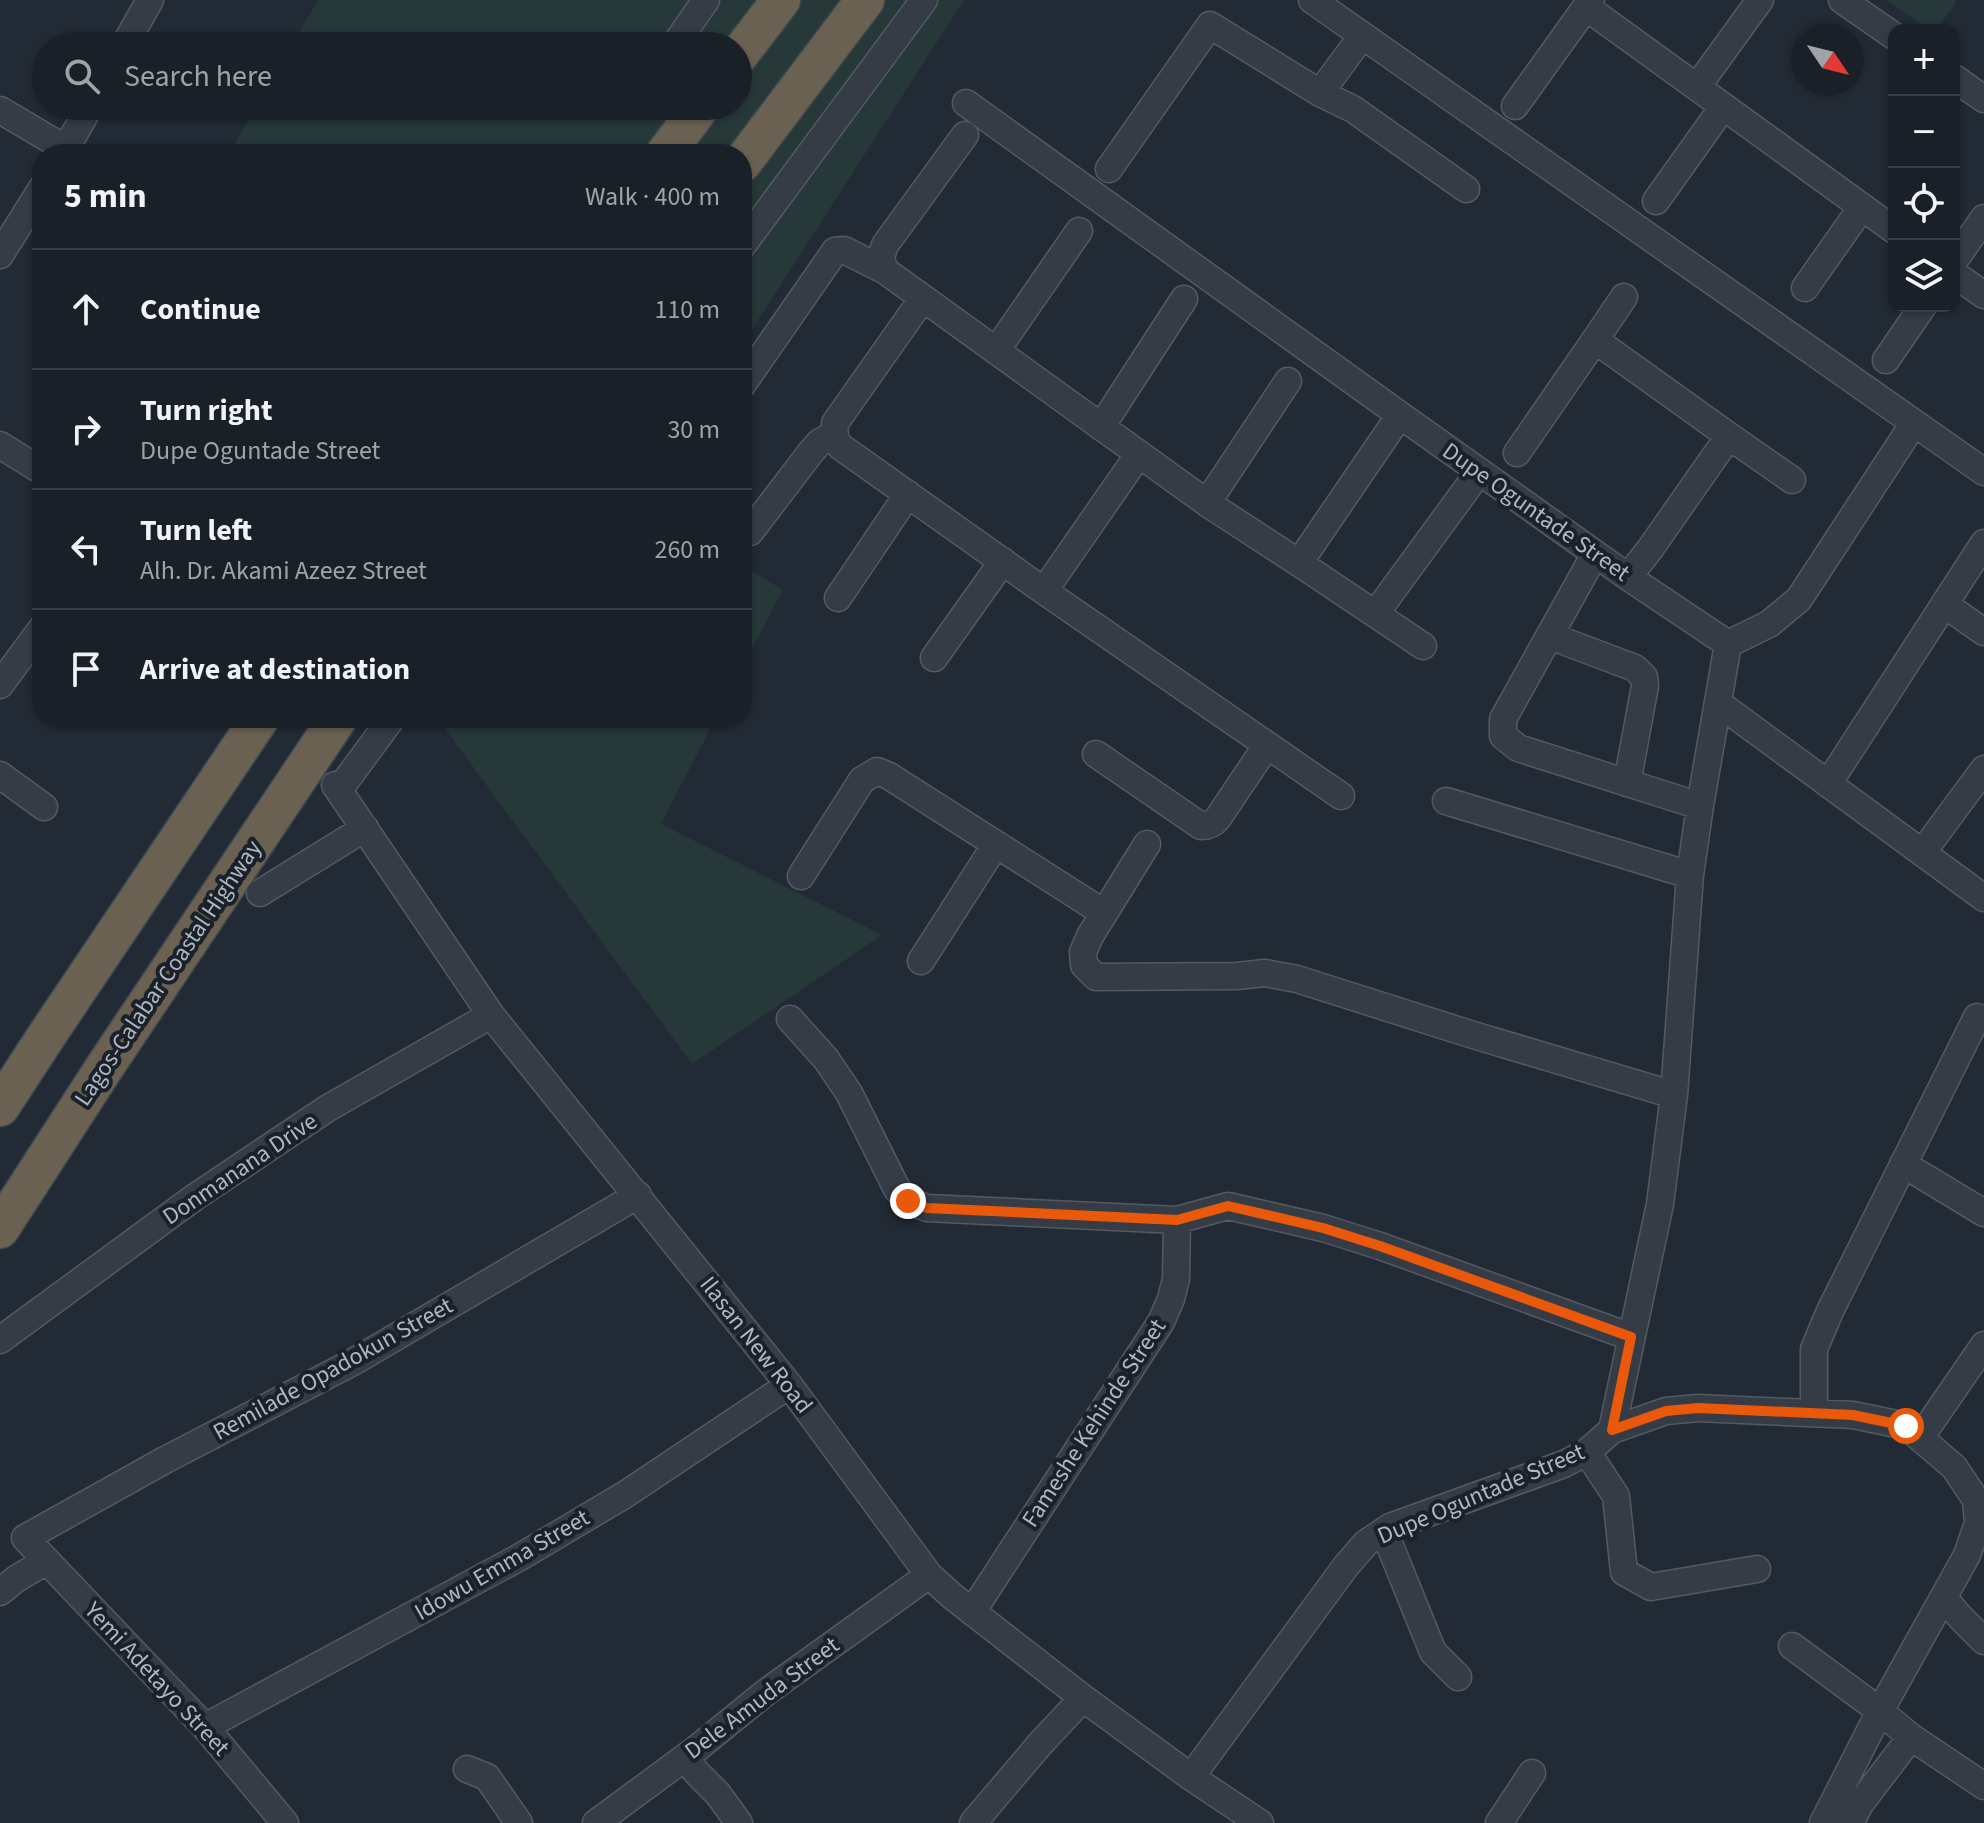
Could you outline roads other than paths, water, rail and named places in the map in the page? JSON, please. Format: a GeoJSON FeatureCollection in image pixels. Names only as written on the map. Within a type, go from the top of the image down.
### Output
{"type":"FeatureCollection","features":[{"type":"Feature","properties":{"kind":"highway"},"geometry":{"type":"LineString","coordinates":[[752,38],[781,0]]}},
{"type":"Feature","properties":{"kind":"highway"},"geometry":{"type":"LineString","coordinates":[[752,150],[865,0]]}},
{"type":"Feature","properties":{"kind":"highway"},"geometry":{"type":"LineString","coordinates":[[672,144],[690,120]]}},
{"type":"Feature","properties":{"kind":"highway"},"geometry":{"type":"LineString","coordinates":[[0,1107],[253,728]]}},
{"type":"Feature","properties":{"kind":"highway","name":"Lagos-Calabar Coastal Highway"},"geometry":{"type":"LineString","coordinates":[[0,1229],[331,728]]}},
{"type":"Feature","properties":{"kind":"street"},"geometry":{"type":"LineString","coordinates":[[132,32],[150,0]]}},
{"type":"Feature","properties":{"kind":"street"},"geometry":{"type":"LineString","coordinates":[[684,32],[706,0]]}},
{"type":"Feature","properties":{"kind":"street"},"geometry":{"type":"LineString","coordinates":[[752,232],[924,0]]}},
{"type":"Feature","properties":{"kind":"street"},"geometry":{"type":"LineString","coordinates":[[1312,0],[1984,472]]}},
{"type":"Feature","properties":{"kind":"street"},"geometry":{"type":"LineString","coordinates":[[1697,87],[1760,0]]}},
{"type":"Feature","properties":{"kind":"street"},"geometry":{"type":"LineString","coordinates":[[1842,0],[1888,32]]}},
{"type":"Feature","properties":{"kind":"street"},"geometry":{"type":"LineString","coordinates":[[1515,106],[1588,4],[1723,107],[1888,226]]}},
{"type":"Feature","properties":{"kind":"street"},"geometry":{"type":"LineString","coordinates":[[1109,169],[1210,25],[1320,93],[1353,109],[1466,189]]}},
{"type":"Feature","properties":{"kind":"street"},"geometry":{"type":"LineString","coordinates":[[1320,93],[1362,36]]}},
{"type":"Feature","properties":{"kind":"street"},"geometry":{"type":"LineString","coordinates":[[1960,82],[1984,99]]}},
{"type":"Feature","properties":{"kind":"street","name":"Dupe Oguntade Street"},"geometry":{"type":"LineString","coordinates":[[966,103],[1479,472],[1728,644],[1690,875],[1674,1095],[1660,1204],[1612,1430],[1587,1452],[1564,1464],[1384,1531],[1366,1543],[1191,1777]]}},
{"type":"Feature","properties":{"kind":"street"},"geometry":{"type":"LineString","coordinates":[[1656,201],[1723,107]]}},
{"type":"Feature","properties":{"kind":"street"},"geometry":{"type":"LineString","coordinates":[[0,110],[53,144]]}},
{"type":"Feature","properties":{"kind":"street"},"geometry":{"type":"LineString","coordinates":[[69,144],[82,120]]}},
{"type":"Feature","properties":{"kind":"street"},"geometry":{"type":"LineString","coordinates":[[884,270],[881,257],[885,245],[965,135]]}},
{"type":"Feature","properties":{"kind":"street"},"geometry":{"type":"LineString","coordinates":[[0,255],[32,204]]}},
{"type":"Feature","properties":{"kind":"street"},"geometry":{"type":"LineString","coordinates":[[1805,288],[1862,207]]}},
{"type":"Feature","properties":{"kind":"street"},"geometry":{"type":"LineString","coordinates":[[1960,252],[1984,218]]}},
{"type":"Feature","properties":{"kind":"street"},"geometry":{"type":"LineString","coordinates":[[996,351],[1079,231]]}},
{"type":"Feature","properties":{"kind":"street"},"geometry":{"type":"LineString","coordinates":[[752,370],[822,267],[835,251],[844,250],[884,270],[1207,503],[1423,646]]}},
{"type":"Feature","properties":{"kind":"street"},"geometry":{"type":"LineString","coordinates":[[1960,278],[1984,295]]}},
{"type":"Feature","properties":{"kind":"street"},"geometry":{"type":"LineString","coordinates":[[1517,453],[1624,297]]}},
{"type":"Feature","properties":{"kind":"street"},"geometry":{"type":"LineString","coordinates":[[923,298],[835,423],[834,434],[841,447],[1341,796]]}},
{"type":"Feature","properties":{"kind":"street"},"geometry":{"type":"LineString","coordinates":[[1101,427],[1184,299]]}},
{"type":"Feature","properties":{"kind":"street"},"geometry":{"type":"LineString","coordinates":[[1886,360],[1919,312]]}},
{"type":"Feature","properties":{"kind":"street"},"geometry":{"type":"LineString","coordinates":[[1595,340],[1792,480]]}},
{"type":"Feature","properties":{"kind":"street"},"geometry":{"type":"LineString","coordinates":[[1207,503],[1288,381]]}},
{"type":"Feature","properties":{"kind":"street"},"geometry":{"type":"LineString","coordinates":[[1299,563],[1400,415]]}},
{"type":"Feature","properties":{"kind":"street"},"geometry":{"type":"LineString","coordinates":[[1728,644],[1769,624],[1799,599],[1914,423]]}},
{"type":"Feature","properties":{"kind":"street"},"geometry":{"type":"LineString","coordinates":[[752,529],[811,452],[834,434]]}},
{"type":"Feature","properties":{"kind":"street"},"geometry":{"type":"LineString","coordinates":[[1628,577],[1729,436]]}},
{"type":"Feature","properties":{"kind":"street"},"geometry":{"type":"LineString","coordinates":[[0,445],[32,465]]}},
{"type":"Feature","properties":{"kind":"street"},"geometry":{"type":"LineString","coordinates":[[1044,591],[1139,454]]}},
{"type":"Feature","properties":{"kind":"street"},"geometry":{"type":"LineString","coordinates":[[1376,613],[1479,472]]}},
{"type":"Feature","properties":{"kind":"street"},"geometry":{"type":"LineString","coordinates":[[838,598],[908,494]]}},
{"type":"Feature","properties":{"kind":"street"},"geometry":{"type":"LineString","coordinates":[[1828,784],[1984,543]]}},
{"type":"Feature","properties":{"kind":"street"},"geometry":{"type":"LineString","coordinates":[[1595,554],[1503,719],[1503,736],[1518,748],[1700,806]]}},
{"type":"Feature","properties":{"kind":"street"},"geometry":{"type":"LineString","coordinates":[[934,658],[1003,561]]}},
{"type":"Feature","properties":{"kind":"street"},"geometry":{"type":"LineString","coordinates":[[1944,604],[1984,632]]}},
{"type":"Feature","properties":{"kind":"street"},"geometry":{"type":"LineString","coordinates":[[1550,636],[1635,668],[1644,677],[1645,686],[1627,783]]}},
{"type":"Feature","properties":{"kind":"street"},"geometry":{"type":"LineString","coordinates":[[0,685],[32,642]]}},
{"type":"Feature","properties":{"kind":"street"},"geometry":{"type":"LineString","coordinates":[[1718,703],[1984,898]]}},
{"type":"Feature","properties":{"kind":"street","name":"Ilasan New Road"},"geometry":{"type":"LineString","coordinates":[[384,728],[337,788],[491,1015],[789,1385],[929,1575],[1083,1698],[1244,1818]]}},
{"type":"Feature","properties":{"kind":"street"},"geometry":{"type":"LineString","coordinates":[[1096,754],[1201,826],[1207,826],[1218,818],[1267,745]]}},
{"type":"Feature","properties":{"kind":"street"},"geometry":{"type":"LineString","coordinates":[[1922,853],[1984,769]]}},
{"type":"Feature","properties":{"kind":"street"},"geometry":{"type":"LineString","coordinates":[[801,876],[862,780],[877,771],[1104,913]]}},
{"type":"Feature","properties":{"kind":"street"},"geometry":{"type":"LineString","coordinates":[[0,775],[44,807]]}},
{"type":"Feature","properties":{"kind":"street"},"geometry":{"type":"LineString","coordinates":[[1446,801],[1690,875]]}},
{"type":"Feature","properties":{"kind":"street"},"geometry":{"type":"LineString","coordinates":[[260,893],[365,828]]}},
{"type":"Feature","properties":{"kind":"street"},"geometry":{"type":"LineString","coordinates":[[921,961],[996,844]]}},
{"type":"Feature","properties":{"kind":"street"},"geometry":{"type":"LineString","coordinates":[[1147,844],[1083,952],[1084,965],[1096,977],[1265,973],[1297,979],[1674,1095]]}},
{"type":"Feature","properties":{"kind":"street","name":"Donmanana Drive"},"geometry":{"type":"LineString","coordinates":[[0,1340],[195,1197],[328,1108],[491,1015]]}},
{"type":"Feature","properties":{"kind":"street"},"geometry":{"type":"LineString","coordinates":[[1814,1413],[1814,1349],[1977,1017]]}},
{"type":"Feature","properties":{"kind":"street"},"geometry":{"type":"LineString","coordinates":[[790,1019],[826,1059],[849,1093],[897,1189],[908,1201],[927,1208],[1177,1220],[1228,1206],[1323,1228],[1380,1246],[1631,1337]]}},
{"type":"Feature","properties":{"kind":"street"},"geometry":{"type":"LineString","coordinates":[[1903,1164],[1984,1213]]}},
{"type":"Feature","properties":{"kind":"street","name":"Remilade Opadokun Street"},"geometry":{"type":"LineString","coordinates":[[25,1538],[165,1460],[353,1362],[638,1195]]}},
{"type":"Feature","properties":{"kind":"street","name":"Fameshe Kehinde Street"},"geometry":{"type":"LineString","coordinates":[[972,1612],[1161,1322],[1176,1279],[1177,1220]]}},
{"type":"Feature","properties":{"kind":"street"},"geometry":{"type":"LineString","coordinates":[[1920,1438],[1984,1345]]}},
{"type":"Feature","properties":{"kind":"street","name":"Idowu Emma Street"},"geometry":{"type":"LineString","coordinates":[[205,1727],[520,1557],[626,1494],[789,1385]]}},
{"type":"Feature","properties":{"kind":"street"},"geometry":{"type":"LineString","coordinates":[[1612,1430],[1666,1411],[1698,1408],[1853,1415],[1906,1426],[1954,1467],[1976,1500],[1981,1518],[1967,1555],[1880,1711],[1823,1823]]}},
{"type":"Feature","properties":{"kind":"street"},"geometry":{"type":"LineString","coordinates":[[1587,1452],[1616,1496],[1624,1572],[1651,1587],[1757,1569]]}},
{"type":"Feature","properties":{"kind":"street"},"geometry":{"type":"LineString","coordinates":[[1384,1531],[1433,1652],[1458,1677]]}},
{"type":"Feature","properties":{"kind":"street","name":"Yemi Adetayo Street"},"geometry":{"type":"LineString","coordinates":[[25,1538],[205,1727],[285,1823]]}},
{"type":"Feature","properties":{"kind":"street"},"geometry":{"type":"LineString","coordinates":[[0,1592],[46,1561]]}},
{"type":"Feature","properties":{"kind":"street","name":"Dele Amuda Street"},"geometry":{"type":"LineString","coordinates":[[596,1823],[765,1693],[929,1575]]}},
{"type":"Feature","properties":{"kind":"street"},"geometry":{"type":"LineString","coordinates":[[1944,1598],[1984,1641]]}},
{"type":"Feature","properties":{"kind":"street"},"geometry":{"type":"LineString","coordinates":[[1792,1646],[1911,1737],[1984,1786]]}},
{"type":"Feature","properties":{"kind":"street"},"geometry":{"type":"LineString","coordinates":[[973,1823],[1083,1698]]}},
{"type":"Feature","properties":{"kind":"street"},"geometry":{"type":"LineString","coordinates":[[1850,1823],[1860,1804],[1911,1737]]}},
{"type":"Feature","properties":{"kind":"street"},"geometry":{"type":"LineString","coordinates":[[685,1757],[739,1823]]}},
{"type":"Feature","properties":{"kind":"street"},"geometry":{"type":"LineString","coordinates":[[467,1769],[487,1777],[519,1823]]}},
{"type":"Feature","properties":{"kind":"street"},"geometry":{"type":"LineString","coordinates":[[1499,1823],[1532,1773]]}}]}
